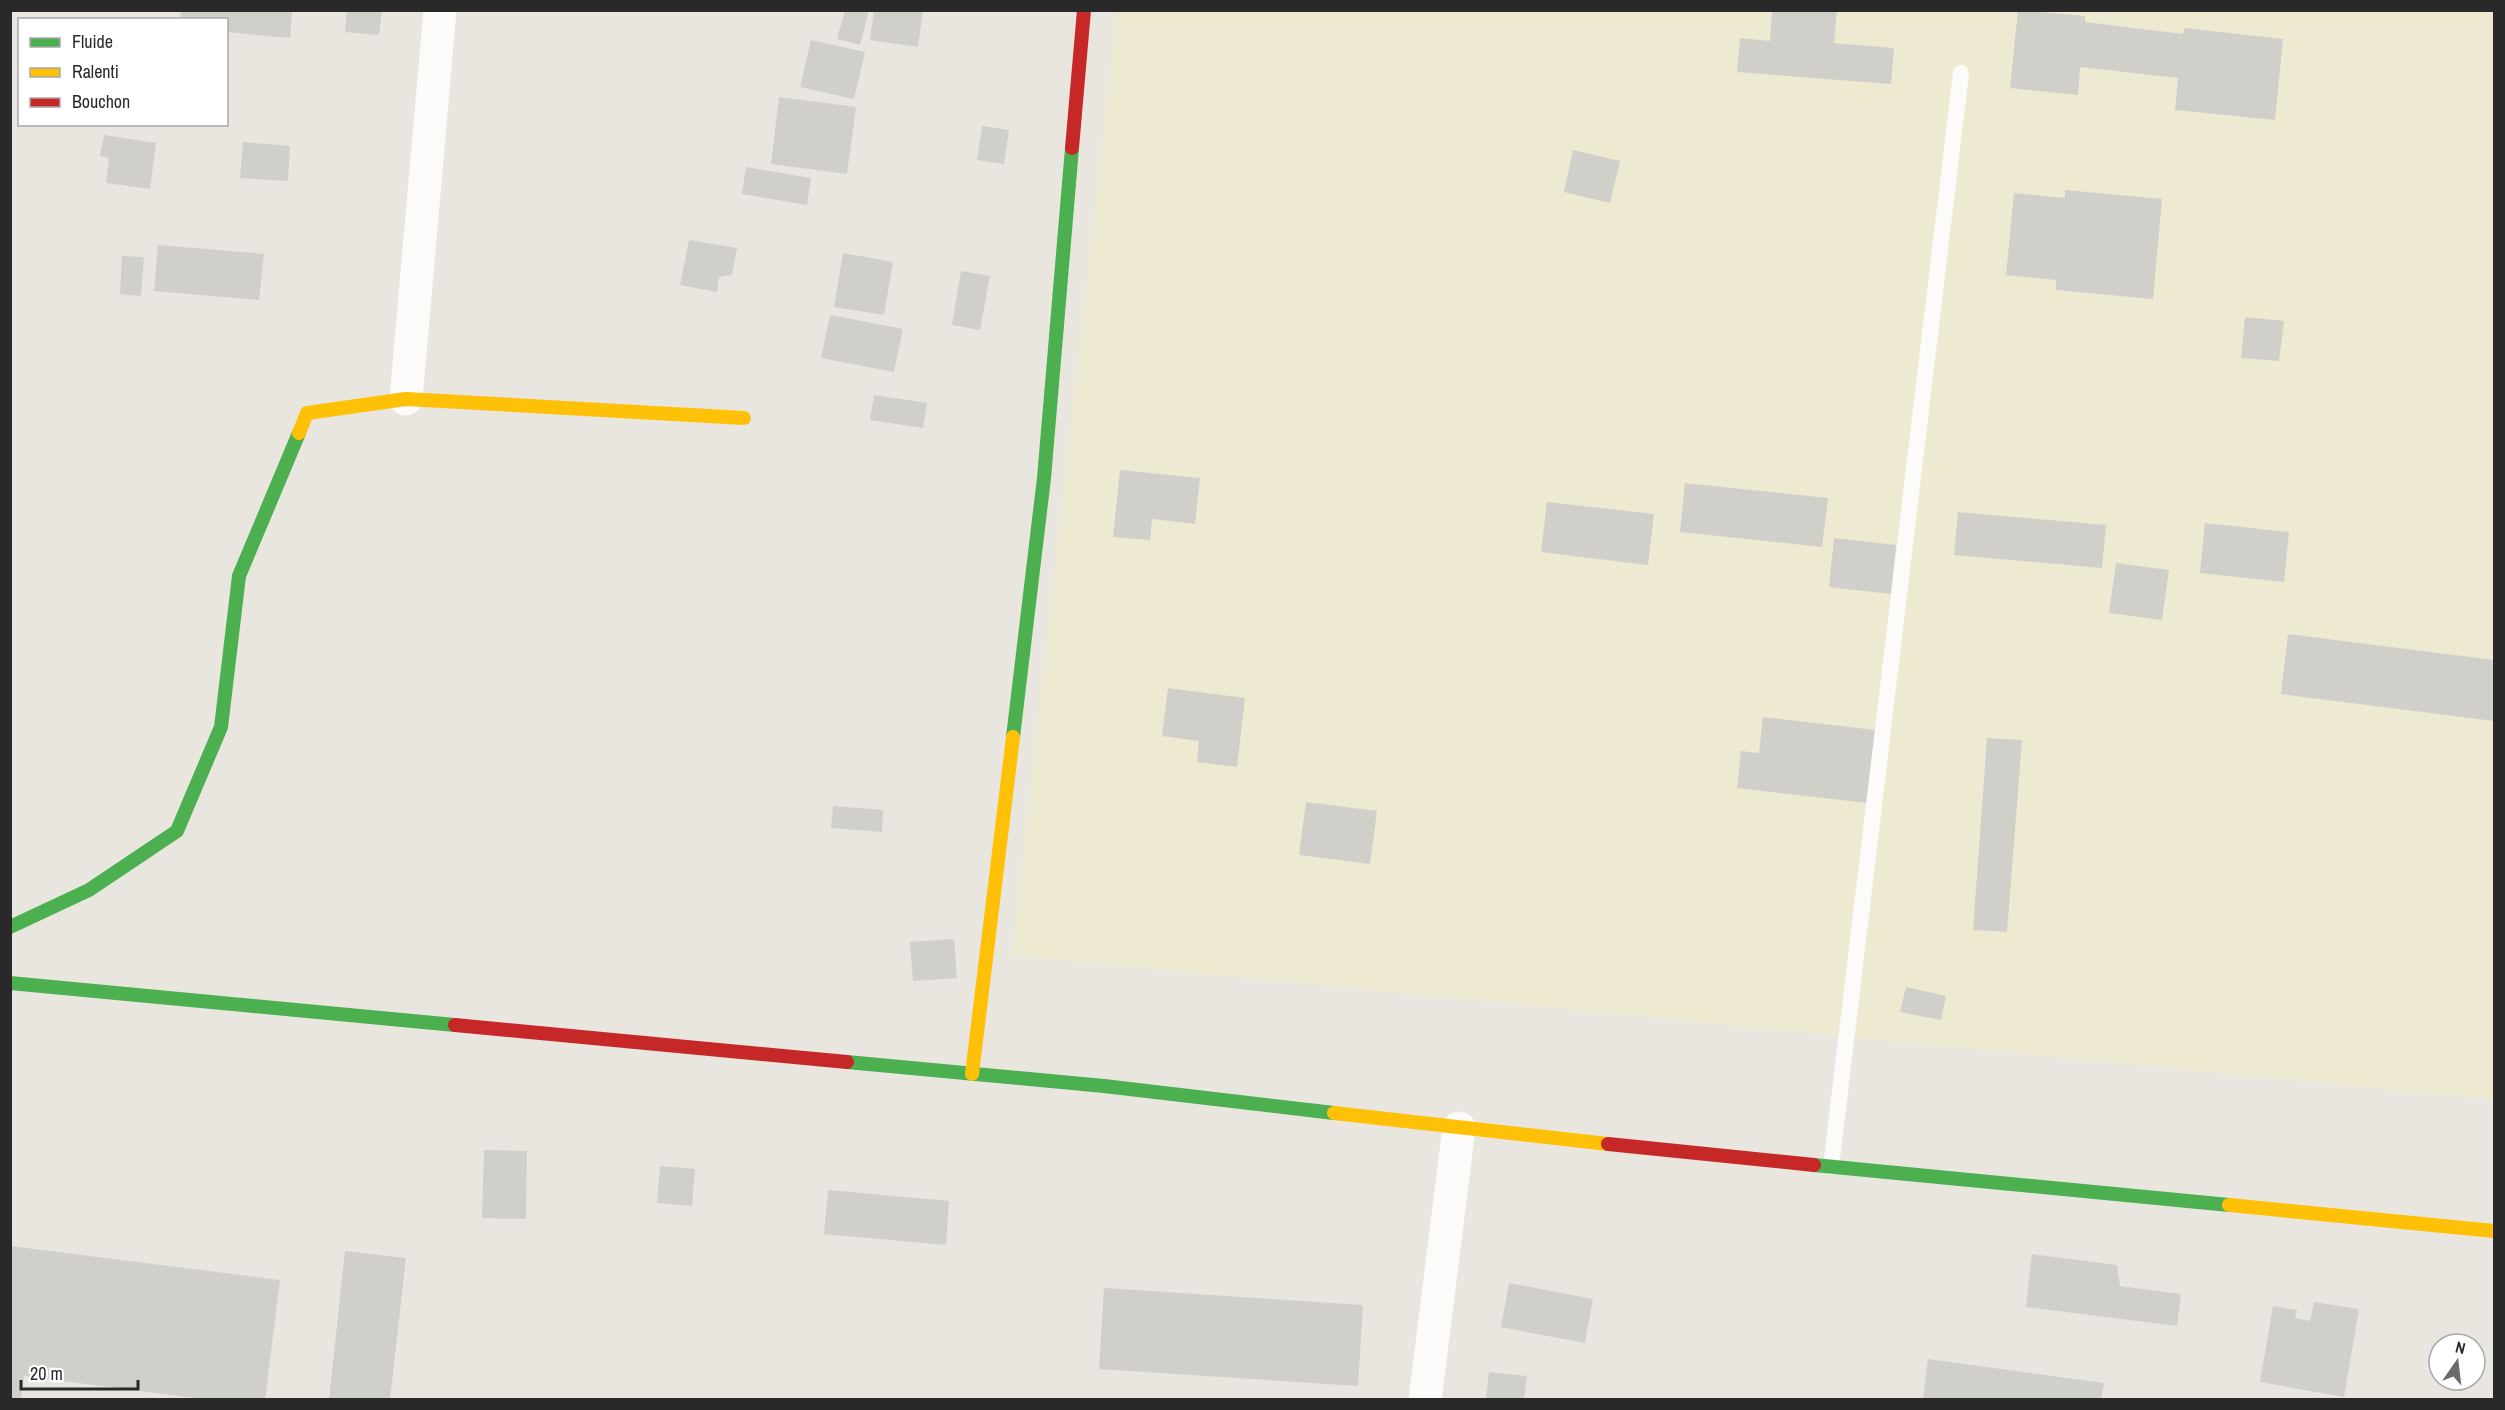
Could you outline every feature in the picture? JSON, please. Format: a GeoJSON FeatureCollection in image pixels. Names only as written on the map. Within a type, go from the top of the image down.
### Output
{"type":"FeatureCollection","features":[{"type":"Feature","properties":{"kind":"main road"},"geometry":{"type":"LineString","coordinates":[[972,1074],[1044,478],[1084,10]]}},
{"type":"Feature","properties":{"kind":"main road"},"geometry":{"type":"LineString","coordinates":[[10,927],[89,890],[177,831],[221,727],[239,576],[307,413],[406,399],[744,418]]}},
{"type":"Feature","properties":{"kind":"main road"},"geometry":{"type":"LineString","coordinates":[[10,983],[1104,1086],[1459,1128],[1831,1167],[2494,1231]]}},
{"type":"Feature","properties":{"kind":"street"},"geometry":{"type":"LineString","coordinates":[[406,399],[440,10]]}},
{"type":"Feature","properties":{"kind":"street"},"geometry":{"type":"LineString","coordinates":[[1425,1400],[1459,1128]]}},
{"type":"Feature","properties":{"kind":"lane"},"geometry":{"type":"LineString","coordinates":[[1831,1167],[1961,73]]}},
{"type":"Feature","properties":{"kind":"shaded area"},"geometry":{"type":"Polygon","coordinates":[[[1117,11],[2494,11],[2494,1100],[1012,955],[1117,11]]]}},
{"type":"Feature","properties":{"kind":"building"},"geometry":{"type":"Polygon","coordinates":[[[181,10],[292,10],[290,38],[228,32],[228,18],[180,18],[181,10]]]}},
{"type":"Feature","properties":{"kind":"building"},"geometry":{"type":"Polygon","coordinates":[[[347,10],[382,10],[379,35],[345,32],[347,10]]]}},
{"type":"Feature","properties":{"kind":"building"},"geometry":{"type":"Polygon","coordinates":[[[845,10],[869,10],[860,45],[837,39],[845,10]]]}},
{"type":"Feature","properties":{"kind":"building"},"geometry":{"type":"Polygon","coordinates":[[[874,10],[923,10],[918,47],[870,40],[874,10]]]}},
{"type":"Feature","properties":{"kind":"building"},"geometry":{"type":"Polygon","coordinates":[[[1772,10],[1837,10],[1834,43],[1894,48],[1891,84],[1737,72],[1740,38],[1770,41],[1772,10]]]}},
{"type":"Feature","properties":{"kind":"building"},"geometry":{"type":"Polygon","coordinates":[[[2018,10],[2085,16],[2085,22],[2183,34],[2184,28],[2283,39],[2275,120],[2175,110],[2178,78],[2080,67],[2078,95],[2010,88],[2018,10]]]}},
{"type":"Feature","properties":{"kind":"building"},"geometry":{"type":"Polygon","coordinates":[[[811,40],[865,52],[854,99],[800,87],[811,40]]]}},
{"type":"Feature","properties":{"kind":"building"},"geometry":{"type":"Polygon","coordinates":[[[779,97],[856,107],[847,174],[771,164],[779,97]]]}},
{"type":"Feature","properties":{"kind":"building"},"geometry":{"type":"Polygon","coordinates":[[[982,126],[1009,130],[1004,164],[977,160],[982,126]]]}},
{"type":"Feature","properties":{"kind":"building"},"geometry":{"type":"Polygon","coordinates":[[[104,135],[156,143],[150,189],[106,183],[109,158],[100,156],[104,135]]]}},
{"type":"Feature","properties":{"kind":"building"},"geometry":{"type":"Polygon","coordinates":[[[243,142],[290,146],[288,181],[240,178],[243,142]]]}},
{"type":"Feature","properties":{"kind":"building"},"geometry":{"type":"Polygon","coordinates":[[[1573,150],[1620,161],[1610,203],[1564,192],[1573,150]]]}},
{"type":"Feature","properties":{"kind":"building"},"geometry":{"type":"Polygon","coordinates":[[[746,167],[811,178],[807,205],[742,194],[746,167]]]}},
{"type":"Feature","properties":{"kind":"building"},"geometry":{"type":"Polygon","coordinates":[[[2065,190],[2162,199],[2153,299],[2056,290],[2056,280],[2006,275],[2014,193],[2065,198],[2065,190]]]}},
{"type":"Feature","properties":{"kind":"building"},"geometry":{"type":"Polygon","coordinates":[[[689,240],[737,248],[732,275],[719,277],[717,292],[680,285],[689,240]]]}},
{"type":"Feature","properties":{"kind":"building"},"geometry":{"type":"Polygon","coordinates":[[[158,245],[264,254],[259,300],[154,291],[158,245]]]}},
{"type":"Feature","properties":{"kind":"building"},"geometry":{"type":"Polygon","coordinates":[[[843,253],[893,262],[884,315],[834,307],[843,253]]]}},
{"type":"Feature","properties":{"kind":"building"},"geometry":{"type":"Polygon","coordinates":[[[122,256],[144,257],[141,296],[120,294],[122,256]]]}},
{"type":"Feature","properties":{"kind":"building"},"geometry":{"type":"Polygon","coordinates":[[[961,271],[990,276],[980,330],[952,325],[961,271]]]}},
{"type":"Feature","properties":{"kind":"building"},"geometry":{"type":"Polygon","coordinates":[[[830,315],[903,329],[894,372],[821,358],[830,315]]]}},
{"type":"Feature","properties":{"kind":"building"},"geometry":{"type":"Polygon","coordinates":[[[2245,317],[2284,321],[2279,361],[2241,358],[2245,317]]]}},
{"type":"Feature","properties":{"kind":"building"},"geometry":{"type":"Polygon","coordinates":[[[874,395],[927,403],[923,428],[870,420],[874,395]]]}},
{"type":"Feature","properties":{"kind":"building"},"geometry":{"type":"Polygon","coordinates":[[[1120,470],[1200,478],[1195,524],[1152,519],[1150,540],[1113,537],[1120,470]]]}},
{"type":"Feature","properties":{"kind":"building"},"geometry":{"type":"Polygon","coordinates":[[[1685,483],[1828,498],[1822,547],[1680,532],[1685,483]]]}},
{"type":"Feature","properties":{"kind":"building"},"geometry":{"type":"Polygon","coordinates":[[[1547,502],[1654,514],[1648,565],[1541,552],[1547,502]]]}},
{"type":"Feature","properties":{"kind":"building"},"geometry":{"type":"Polygon","coordinates":[[[1958,512],[2106,525],[2102,568],[1954,555],[1958,512]]]}},
{"type":"Feature","properties":{"kind":"building"},"geometry":{"type":"Polygon","coordinates":[[[2205,523],[2289,532],[2284,582],[2200,573],[2205,523]]]}},
{"type":"Feature","properties":{"kind":"building"},"geometry":{"type":"Polygon","coordinates":[[[1834,538],[1896,545],[1891,594],[1829,587],[1834,538]]]}},
{"type":"Feature","properties":{"kind":"building"},"geometry":{"type":"Polygon","coordinates":[[[2116,563],[2169,570],[2162,620],[2109,613],[2116,563]]]}},
{"type":"Feature","properties":{"kind":"building"},"geometry":{"type":"Polygon","coordinates":[[[2288,634],[2494,660],[2494,721],[2281,694],[2288,634]]]}},
{"type":"Feature","properties":{"kind":"building"},"geometry":{"type":"Polygon","coordinates":[[[1168,688],[1245,698],[1237,767],[1197,762],[1199,741],[1162,736],[1168,688]]]}},
{"type":"Feature","properties":{"kind":"building"},"geometry":{"type":"Polygon","coordinates":[[[1763,717],[1875,730],[1867,803],[1737,788],[1741,751],[1759,753],[1763,717]]]}},
{"type":"Feature","properties":{"kind":"building"},"geometry":{"type":"Polygon","coordinates":[[[1987,738],[2022,740],[2007,932],[1973,930],[1987,738]]]}},
{"type":"Feature","properties":{"kind":"building"},"geometry":{"type":"Polygon","coordinates":[[[1306,802],[1377,811],[1370,864],[1299,855],[1306,802]]]}},
{"type":"Feature","properties":{"kind":"building"},"geometry":{"type":"Polygon","coordinates":[[[833,806],[883,810],[882,832],[831,828],[833,806]]]}},
{"type":"Feature","properties":{"kind":"building"},"geometry":{"type":"Polygon","coordinates":[[[954,939],[957,978],[913,981],[910,942],[954,939]]]}},
{"type":"Feature","properties":{"kind":"building"},"geometry":{"type":"Polygon","coordinates":[[[1906,987],[1946,996],[1941,1020],[1900,1012],[1906,987]]]}},
{"type":"Feature","properties":{"kind":"building"},"geometry":{"type":"Polygon","coordinates":[[[484,1150],[527,1151],[526,1219],[482,1218],[484,1150]]]}},
{"type":"Feature","properties":{"kind":"building"},"geometry":{"type":"Polygon","coordinates":[[[660,1166],[695,1169],[692,1206],[657,1203],[660,1166]]]}},
{"type":"Feature","properties":{"kind":"building"},"geometry":{"type":"Polygon","coordinates":[[[828,1190],[949,1201],[946,1245],[824,1234],[828,1190]]]}},
{"type":"Feature","properties":{"kind":"building"},"geometry":{"type":"Polygon","coordinates":[[[10,1246],[280,1280],[265,1400],[210,1400],[24,1376],[21,1400],[10,1400],[10,1246]]]}},
{"type":"Feature","properties":{"kind":"building"},"geometry":{"type":"Polygon","coordinates":[[[345,1251],[406,1258],[390,1400],[329,1400],[345,1251]]]}},
{"type":"Feature","properties":{"kind":"building"},"geometry":{"type":"Polygon","coordinates":[[[2032,1254],[2117,1265],[2120,1286],[2181,1294],[2177,1326],[2026,1307],[2032,1254]]]}},
{"type":"Feature","properties":{"kind":"building"},"geometry":{"type":"Polygon","coordinates":[[[1509,1283],[1593,1299],[1585,1343],[1501,1327],[1509,1283]]]}},
{"type":"Feature","properties":{"kind":"building"},"geometry":{"type":"Polygon","coordinates":[[[1104,1288],[1363,1305],[1358,1386],[1099,1369],[1104,1288]]]}},
{"type":"Feature","properties":{"kind":"building"},"geometry":{"type":"Polygon","coordinates":[[[2314,1302],[2359,1309],[2344,1397],[2260,1382],[2273,1306],[2297,1310],[2295,1318],[2310,1321],[2314,1302]]]}},
{"type":"Feature","properties":{"kind":"building"},"geometry":{"type":"Polygon","coordinates":[[[1928,1359],[2104,1383],[2101,1400],[1923,1400],[1928,1359]]]}},
{"type":"Feature","properties":{"kind":"building"},"geometry":{"type":"Polygon","coordinates":[[[1489,1372],[1527,1376],[1524,1400],[1486,1400],[1489,1372]]]}},
{"type":"Feature","properties":{"kind":"traffic: fast"},"geometry":{"type":"LineString","coordinates":[[1013,737],[1044,478],[1072,148]]}},
{"type":"Feature","properties":{"kind":"traffic: fast"},"geometry":{"type":"LineString","coordinates":[[10,927],[89,890],[177,831],[221,727],[239,576],[299,433]]}},
{"type":"Feature","properties":{"kind":"traffic: fast"},"geometry":{"type":"LineString","coordinates":[[10,983],[455,1025]]}},
{"type":"Feature","properties":{"kind":"traffic: fast"},"geometry":{"type":"LineString","coordinates":[[847,1062],[1104,1086],[1334,1113]]}},
{"type":"Feature","properties":{"kind":"traffic: fast"},"geometry":{"type":"LineString","coordinates":[[1814,1165],[2229,1205]]}},
{"type":"Feature","properties":{"kind":"traffic: slow"},"geometry":{"type":"LineString","coordinates":[[299,433],[307,413],[406,399],[744,418]]}},
{"type":"Feature","properties":{"kind":"traffic: slow"},"geometry":{"type":"LineString","coordinates":[[972,1074],[1013,737]]}},
{"type":"Feature","properties":{"kind":"traffic: slow"},"geometry":{"type":"LineString","coordinates":[[1334,1113],[1608,1144]]}},
{"type":"Feature","properties":{"kind":"traffic: slow"},"geometry":{"type":"LineString","coordinates":[[2229,1205],[2494,1231]]}},
{"type":"Feature","properties":{"kind":"traffic: jam"},"geometry":{"type":"LineString","coordinates":[[1072,148],[1084,10]]}},
{"type":"Feature","properties":{"kind":"traffic: jam"},"geometry":{"type":"LineString","coordinates":[[455,1025],[847,1062]]}},
{"type":"Feature","properties":{"kind":"traffic: jam"},"geometry":{"type":"LineString","coordinates":[[1608,1144],[1814,1165]]}}]}
